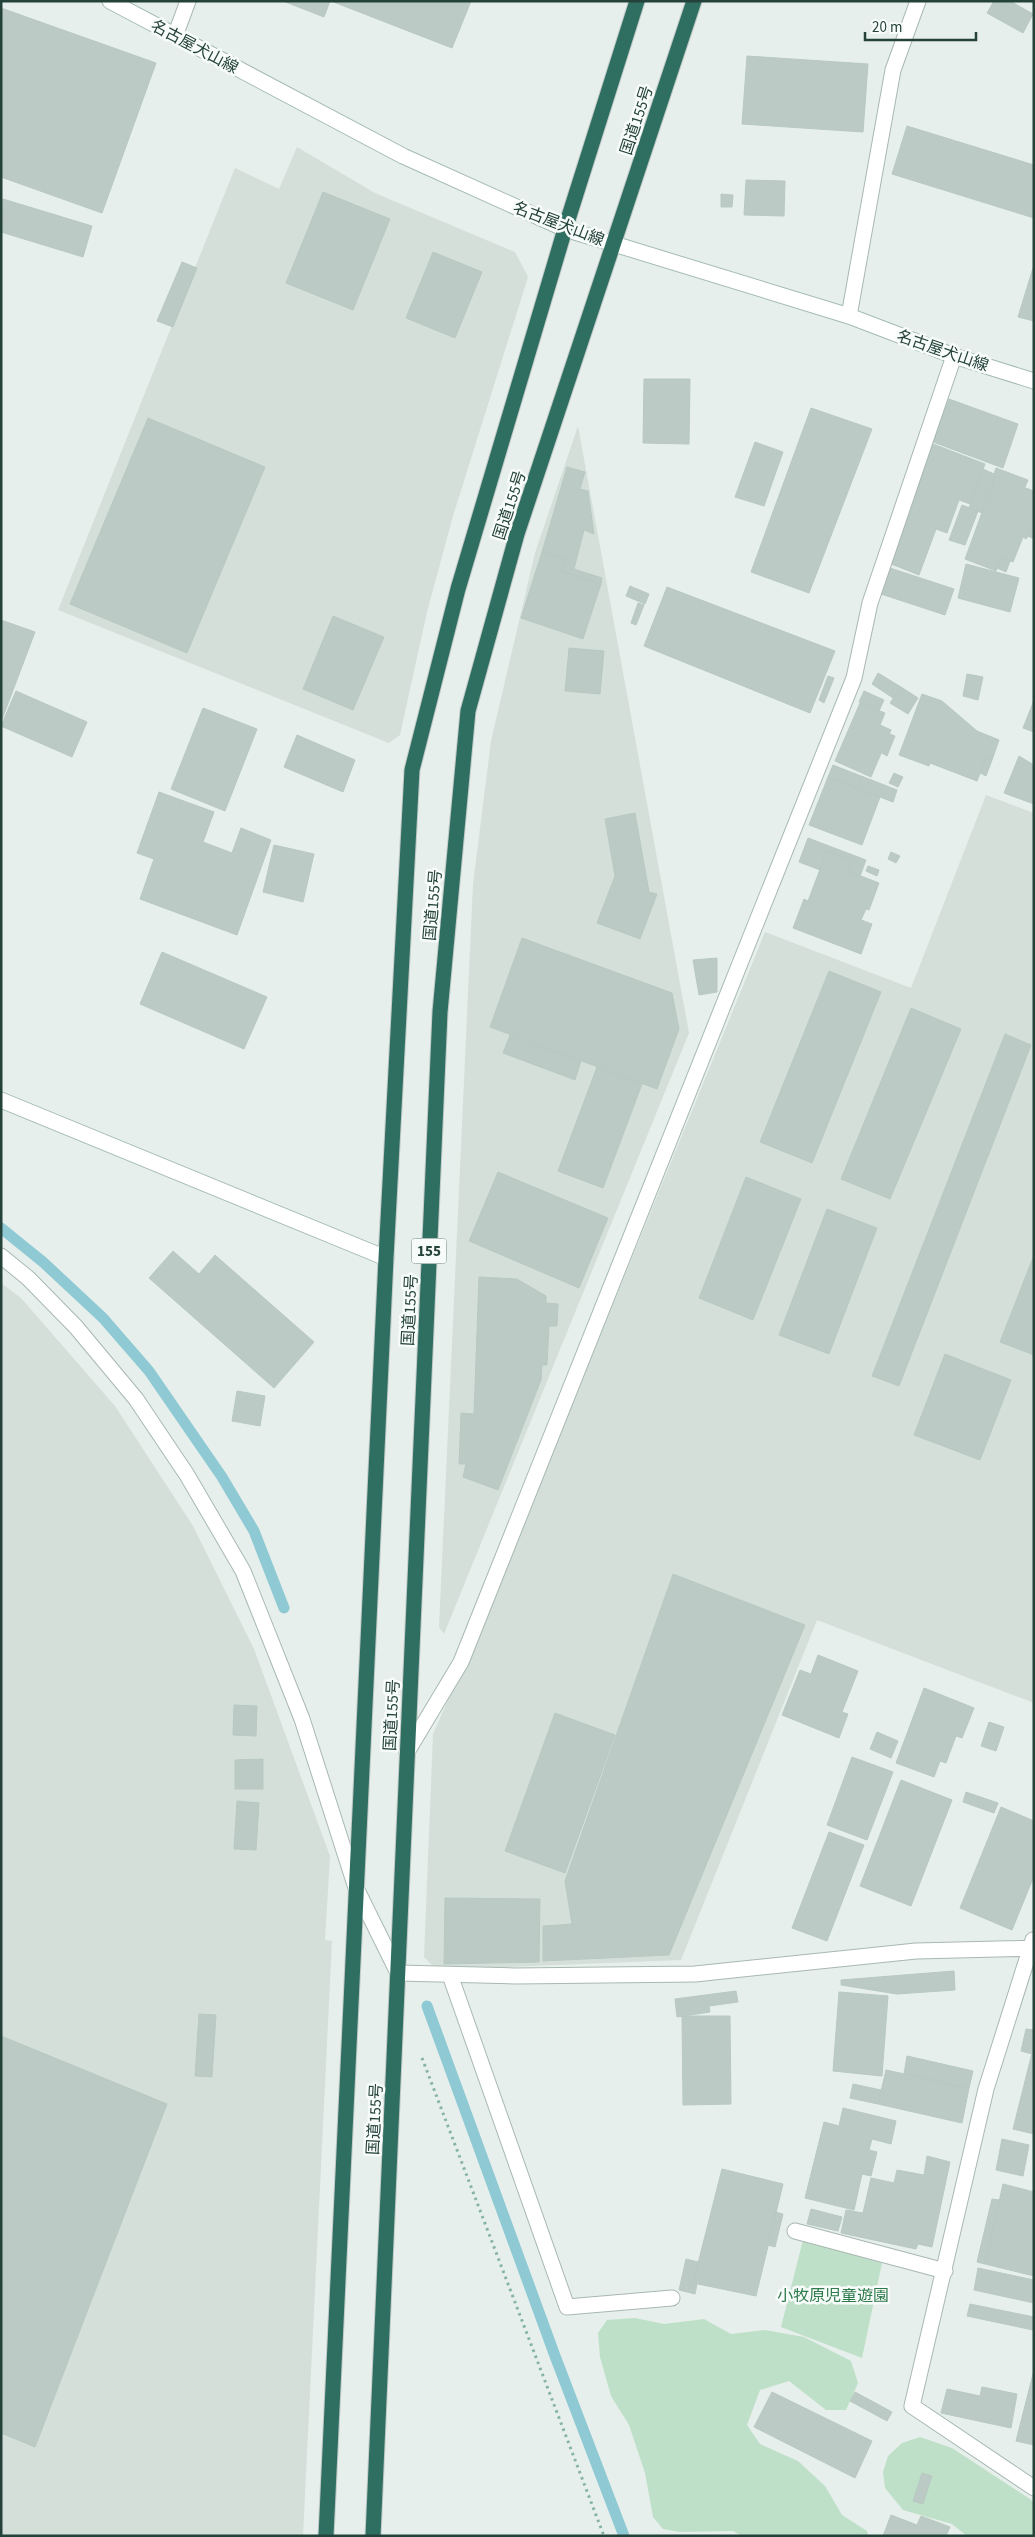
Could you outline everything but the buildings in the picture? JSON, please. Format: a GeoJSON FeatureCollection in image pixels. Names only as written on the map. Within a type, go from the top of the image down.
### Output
{"type":"FeatureCollection","features":[{"type":"Feature","properties":{"kind":"highway","name":"国道155号"},"geometry":{"type":"LineString","coordinates":[[326,2536],[386,1258],[412,770],[458,589],[565,229],[637,1]]}},
{"type":"Feature","properties":{"kind":"highway","name":"国道155号"},"geometry":{"type":"LineString","coordinates":[[373,2536],[440,1012],[468,711],[517,534],[694,1]]}},
{"type":"Feature","properties":{"kind":"street","name":"名古屋犬山線"},"geometry":{"type":"LineString","coordinates":[[110,1],[403,156],[565,229],[849,316],[954,356],[1034,381]]}},
{"type":"Feature","properties":{"kind":"street"},"geometry":{"type":"LineString","coordinates":[[175,36],[188,1]]}},
{"type":"Feature","properties":{"kind":"street"},"geometry":{"type":"LineString","coordinates":[[849,316],[893,70],[918,1]]}},
{"type":"Feature","properties":{"kind":"street"},"geometry":{"type":"LineString","coordinates":[[407,1752],[461,1662],[854,678],[870,602],[954,356]]}},
{"type":"Feature","properties":{"kind":"street"},"geometry":{"type":"LineString","coordinates":[[1,1100],[386,1258]]}},
{"type":"Feature","properties":{"kind":"street"},"geometry":{"type":"LineString","coordinates":[[1,1256],[28,1278],[76,1327],[136,1399],[187,1475],[243,1571],[302,1718],[356,1888],[398,1973],[515,1976],[695,1974],[916,1951],[1033,1945],[986,2090],[912,2406],[1034,2488]]}},
{"type":"Feature","properties":{"kind":"street"},"geometry":{"type":"LineString","coordinates":[[450,1975],[567,2307],[672,2298]]}},
{"type":"Feature","properties":{"kind":"street"},"geometry":{"type":"LineString","coordinates":[[795,2231],[945,2271]]}},
{"type":"Feature","properties":{"kind":"path"},"geometry":{"type":"LineString","coordinates":[[396,2018],[420,2052],[604,2536]]}},
{"type":"Feature","properties":{"kind":"shaded area"},"geometry":{"type":"Polygon","coordinates":[[[297,147],[375,193],[515,252],[528,277],[453,516],[427,612],[400,735],[389,743],[58,610],[235,168],[279,189],[297,147]]]}},
{"type":"Feature","properties":{"kind":"shaded area"},"geometry":{"type":"Polygon","coordinates":[[[578,426],[689,1033],[444,1634],[439,1627],[473,884],[491,741],[535,553],[578,426]]]}},
{"type":"Feature","properties":{"kind":"shaded area"},"geometry":{"type":"Polygon","coordinates":[[[986,795],[1034,813],[1034,1703],[817,1620],[681,1960],[437,1970],[424,1957],[433,1734],[493,1598],[765,932],[911,988],[986,795]]]}},
{"type":"Feature","properties":{"kind":"shaded area"},"geometry":{"type":"Polygon","coordinates":[[[1,1283],[21,1298],[115,1406],[193,1526],[254,1649],[330,1856],[325,1940],[332,1941],[303,2536],[1,2536],[1,1283]]]}},
{"type":"Feature","properties":{"kind":"green space","name":"小牧原児童遊園"},"geometry":{"type":"Polygon","coordinates":[[[803,2240],[882,2263],[862,2358],[781,2327],[803,2240]]]}},
{"type":"Feature","properties":{"kind":"green space"},"geometry":{"type":"Polygon","coordinates":[[[635,2318],[664,2324],[704,2319],[731,2334],[765,2330],[804,2337],[851,2361],[858,2383],[846,2410],[826,2410],[789,2381],[760,2390],[747,2425],[760,2444],[798,2461],[825,2486],[842,2515],[867,2531],[868,2536],[742,2536],[733,2531],[680,2532],[663,2529],[653,2517],[645,2473],[629,2425],[611,2396],[600,2357],[598,2333],[607,2320],[635,2318]]]}},
{"type":"Feature","properties":{"kind":"green space"},"geometry":{"type":"Polygon","coordinates":[[[920,2437],[952,2448],[1030,2499],[1034,2503],[1034,2536],[967,2536],[952,2524],[903,2510],[885,2488],[883,2472],[888,2456],[902,2443],[920,2437]]]}},
{"type":"Feature","properties":{"kind":"waterway"},"geometry":{"type":"LineString","coordinates":[[1,1228],[43,1262],[103,1318],[149,1371],[222,1477],[254,1531],[284,1608]]}},
{"type":"Feature","properties":{"kind":"waterway"},"geometry":{"type":"LineString","coordinates":[[427,2006],[555,2356],[624,2536]]}}]}
